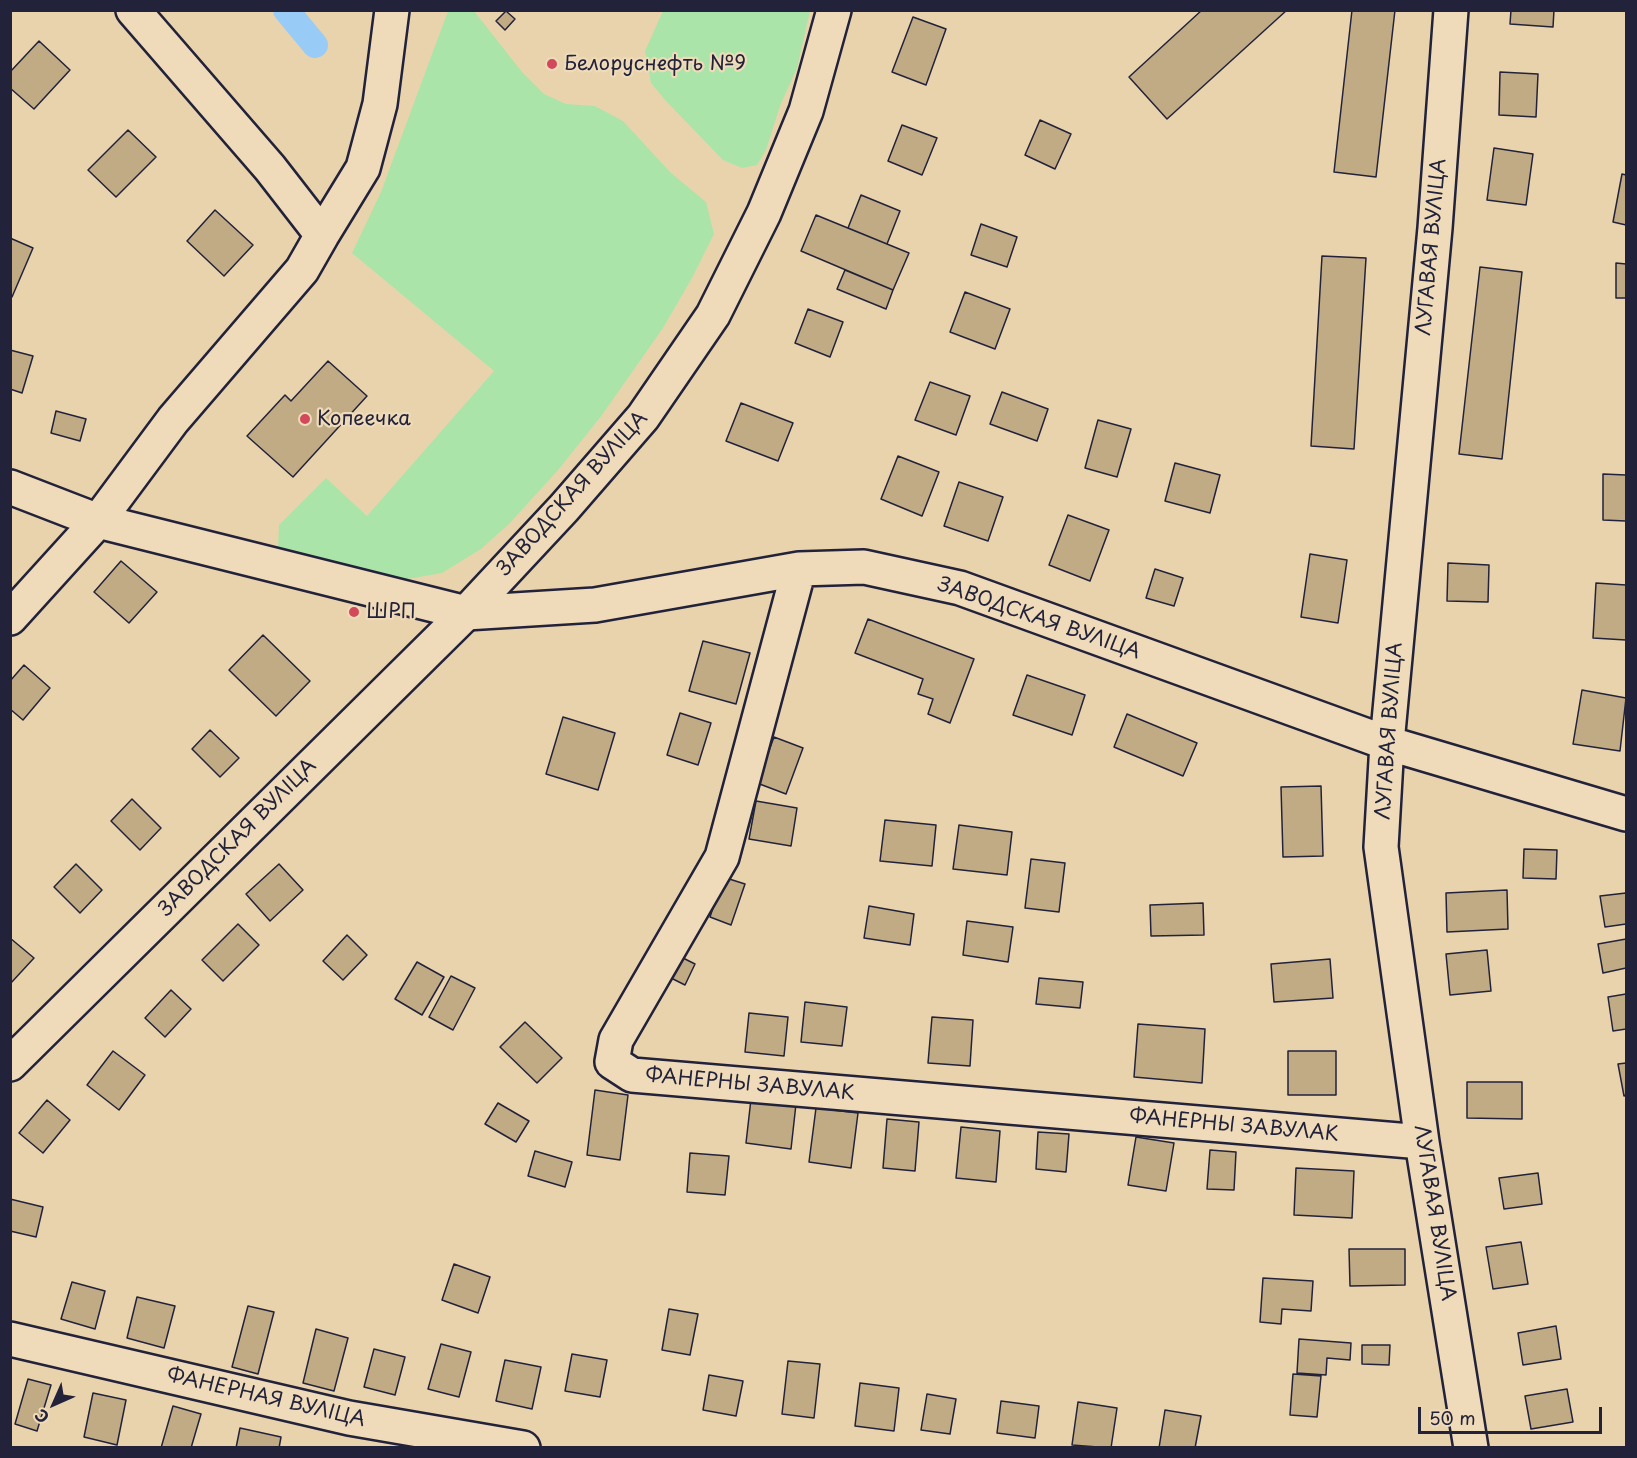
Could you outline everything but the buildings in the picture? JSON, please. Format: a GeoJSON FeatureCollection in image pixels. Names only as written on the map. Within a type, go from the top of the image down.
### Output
{"type":"FeatureCollection","features":[{"type":"Feature","properties":{"kind":"street"},"geometry":{"type":"LineString","coordinates":[[133,10],[270,168],[322,235]]}},
{"type":"Feature","properties":{"kind":"street"},"geometry":{"type":"LineString","coordinates":[[10,618],[98,521],[173,420],[302,270],[363,168],[380,104],[392,10]]}},
{"type":"Feature","properties":{"kind":"street","name":"ЗАВОДСКАЯ ВУЛІЦА"},"geometry":{"type":"LineString","coordinates":[[10,1064],[466,613],[564,508],[644,417],[713,315],[764,213],[806,111],[834,10]]}},
{"type":"Feature","properties":{"kind":"street","name":"ЛУГАВАЯ ВУЛІЦА"},"geometry":{"type":"LineString","coordinates":[[1451,10],[1435,228],[1387,743],[1381,847],[1422,1142],[1471,1448]]}},
{"type":"Feature","properties":{"kind":"street"},"geometry":{"type":"LineString","coordinates":[[10,487],[98,521],[466,613]]}},
{"type":"Feature","properties":{"kind":"street","name":"ЗАВОДСКАЯ ВУЛІЦА"},"geometry":{"type":"LineString","coordinates":[[466,613],[594,605],[799,568],[864,567],[960,588],[1387,743],[1626,814]]}},
{"type":"Feature","properties":{"kind":"street","name":"ФАНЕРНЫ ЗАВУЛАК"},"geometry":{"type":"LineString","coordinates":[[799,568],[722,857],[616,1040],[612,1062],[632,1075],[1422,1142]]}},
{"type":"Feature","properties":{"kind":"street","name":"ФАНЕРНАЯ ВУЛІЦА"},"geometry":{"type":"LineString","coordinates":[[10,1339],[349,1418],[523,1448]]}},
{"type":"Feature","properties":{"kind":"green space"},"geometry":{"type":"Polygon","coordinates":[[[448,11],[474,11],[522,72],[544,94],[566,104],[595,106],[623,121],[671,173],[706,202],[714,234],[663,328],[602,415],[559,469],[509,524],[481,549],[442,573],[396,581],[343,572],[278,548],[279,525],[326,478],[367,516],[494,371],[352,253],[381,192],[448,11]]]}},
{"type":"Feature","properties":{"kind":"green space"},"geometry":{"type":"Polygon","coordinates":[[[663,11],[810,11],[797,68],[780,106],[766,150],[757,165],[742,168],[723,160],[651,83],[645,51],[663,11]]]}},
{"type":"Feature","properties":{"kind":"waterway"},"geometry":{"type":"LineString","coordinates":[[286,10],[315,45]]}},
{"type":"Feature","properties":{"kind":"place","name":"Белоруснефть №9"},"geometry":{"type":"Point","coordinates":[552,64]}},
{"type":"Feature","properties":{"kind":"place","name":"Копеечка"},"geometry":{"type":"Point","coordinates":[305,419]}},
{"type":"Feature","properties":{"kind":"place","name":"ШРП"},"geometry":{"type":"Point","coordinates":[354,612]}}]}
